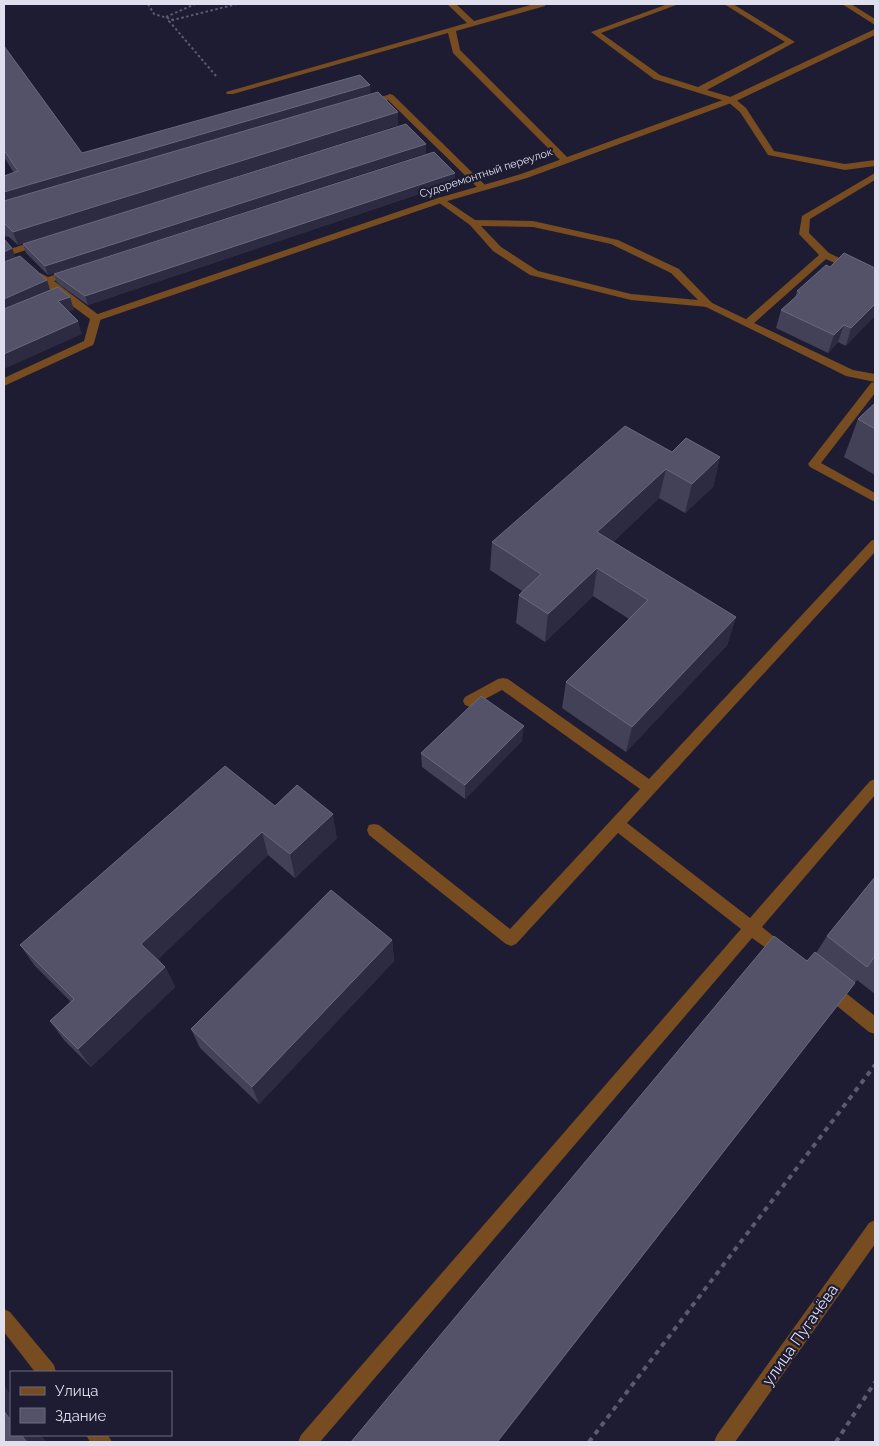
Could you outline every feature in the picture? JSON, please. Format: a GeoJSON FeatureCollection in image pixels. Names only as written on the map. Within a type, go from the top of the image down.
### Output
{"type":"FeatureCollection","features":[{"type":"Feature","properties":{"kind":"street"},"geometry":{"type":"LineString","coordinates":[[451,4],[472,23]]}},
{"type":"Feature","properties":{"kind":"street"},"geometry":{"type":"LineString","coordinates":[[230,92],[452,30],[525,6],[542,4]]}},
{"type":"Feature","properties":{"kind":"street"},"geometry":{"type":"LineString","coordinates":[[675,4],[595,32],[657,77],[731,100],[743,110],[771,153],[845,167],[875,163]]}},
{"type":"Feature","properties":{"kind":"street"},"geometry":{"type":"LineString","coordinates":[[699,90],[791,42],[728,4]]}},
{"type":"Feature","properties":{"kind":"street"},"geometry":{"type":"LineString","coordinates":[[846,4],[875,23]]}},
{"type":"Feature","properties":{"kind":"street"},"geometry":{"type":"LineString","coordinates":[[452,30],[456,50],[565,160]]}},
{"type":"Feature","properties":{"kind":"street","name":"Судоремонтный переулок"},"geometry":{"type":"LineString","coordinates":[[96,318],[441,200],[524,176],[731,100],[875,32]]}},
{"type":"Feature","properties":{"kind":"street"},"geometry":{"type":"LineString","coordinates":[[352,108],[390,97],[414,126],[482,187]]}},
{"type":"Feature","properties":{"kind":"street"},"geometry":{"type":"LineString","coordinates":[[875,176],[805,218],[804,234],[825,255],[875,279]]}},
{"type":"Feature","properties":{"kind":"street"},"geometry":{"type":"LineString","coordinates":[[441,200],[473,223],[497,249],[534,273],[631,297],[708,304]]}},
{"type":"Feature","properties":{"kind":"street"},"geometry":{"type":"LineString","coordinates":[[473,223],[533,224],[614,242],[675,271],[708,304],[850,372],[875,378]]}},
{"type":"Feature","properties":{"kind":"street"},"geometry":{"type":"LineString","coordinates":[[14,251],[52,239]]}},
{"type":"Feature","properties":{"kind":"street"},"geometry":{"type":"LineString","coordinates":[[748,323],[825,255]]}},
{"type":"Feature","properties":{"kind":"street"},"geometry":{"type":"LineString","coordinates":[[4,382],[89,343],[96,318],[59,296],[32,269]]}},
{"type":"Feature","properties":{"kind":"street"},"geometry":{"type":"LineString","coordinates":[[44,281],[82,269]]}},
{"type":"Feature","properties":{"kind":"street"},"geometry":{"type":"LineString","coordinates":[[875,386],[814,464],[875,498]]}},
{"type":"Feature","properties":{"kind":"street"},"geometry":{"type":"LineString","coordinates":[[374,830],[512,938],[875,544]]}},
{"type":"Feature","properties":{"kind":"street"},"geometry":{"type":"LineString","coordinates":[[470,701],[503,683],[650,788]]}},
{"type":"Feature","properties":{"kind":"street"},"geometry":{"type":"LineString","coordinates":[[308,1442],[875,785]]}},
{"type":"Feature","properties":{"kind":"street"},"geometry":{"type":"LineString","coordinates":[[617,824],[798,965]]}},
{"type":"Feature","properties":{"kind":"street"},"geometry":{"type":"LineString","coordinates":[[814,977],[875,1026]]}},
{"type":"Feature","properties":{"kind":"street","name":"улица Пугачёва"},"geometry":{"type":"LineString","coordinates":[[724,1442],[875,1229]]}},
{"type":"Feature","properties":{"kind":"street"},"geometry":{"type":"LineString","coordinates":[[4,1318],[46,1371]]}},
{"type":"Feature","properties":{"kind":"path"},"geometry":{"type":"LineString","coordinates":[[148,4],[148,10],[152,14],[175,20]]}},
{"type":"Feature","properties":{"kind":"path"},"geometry":{"type":"LineString","coordinates":[[165,17],[195,4]]}},
{"type":"Feature","properties":{"kind":"path"},"geometry":{"type":"LineString","coordinates":[[220,4],[223,7]]}},
{"type":"Feature","properties":{"kind":"path"},"geometry":{"type":"LineString","coordinates":[[230,92],[169,21],[237,4]]}},
{"type":"Feature","properties":{"kind":"path"},"geometry":{"type":"LineString","coordinates":[[589,1442],[875,1065]]}},
{"type":"Feature","properties":{"kind":"path"},"geometry":{"type":"LineString","coordinates":[[836,1442],[875,1382]]}},
{"type":"Feature","properties":{"kind":"building"},"geometry":{"type":"Polygon","coordinates":[[[4,46],[82,153],[360,75],[370,85],[4,192],[4,176],[18,171],[4,150],[4,46]]]}},
{"type":"Feature","properties":{"kind":"building"},"geometry":{"type":"Polygon","coordinates":[[[378,92],[398,112],[13,232],[4,223],[4,201],[378,92]]]}},
{"type":"Feature","properties":{"kind":"building"},"geometry":{"type":"Polygon","coordinates":[[[406,124],[426,144],[45,266],[23,244],[406,124]]]}},
{"type":"Feature","properties":{"kind":"building"},"geometry":{"type":"Polygon","coordinates":[[[434,152],[455,173],[85,296],[54,274],[434,152]]]}},
{"type":"Feature","properties":{"kind":"building"},"geometry":{"type":"Polygon","coordinates":[[[4,239],[12,248],[4,252],[4,239]]]}},
{"type":"Feature","properties":{"kind":"building"},"geometry":{"type":"Polygon","coordinates":[[[844,253],[875,268],[875,304],[851,328],[844,325],[834,335],[781,310],[800,293],[797,291],[826,265],[830,267],[844,253]]]}},
{"type":"Feature","properties":{"kind":"building"},"geometry":{"type":"Polygon","coordinates":[[[20,256],[47,280],[4,299],[4,262],[20,256]]]}},
{"type":"Feature","properties":{"kind":"building"},"geometry":{"type":"Polygon","coordinates":[[[58,287],[70,297],[58,301],[78,321],[4,354],[4,309],[58,287]]]}},
{"type":"Feature","properties":{"kind":"building"},"geometry":{"type":"Polygon","coordinates":[[[875,403],[875,429],[858,419],[875,403]]]}},
{"type":"Feature","properties":{"kind":"building"},"geometry":{"type":"Polygon","coordinates":[[[625,426],[672,452],[686,438],[720,457],[692,484],[666,469],[597,532],[736,617],[632,727],[566,682],[648,600],[597,568],[548,614],[519,595],[541,574],[492,542],[625,426]]]}},
{"type":"Feature","properties":{"kind":"building"},"geometry":{"type":"Polygon","coordinates":[[[481,696],[524,726],[465,785],[421,753],[481,696]]]}},
{"type":"Feature","properties":{"kind":"building"},"geometry":{"type":"Polygon","coordinates":[[[225,766],[275,806],[297,785],[333,814],[290,854],[262,832],[141,944],[165,967],[78,1049],[50,1021],[74,999],[20,945],[225,766]]]}},
{"type":"Feature","properties":{"kind":"building"},"geometry":{"type":"Polygon","coordinates":[[[875,877],[875,956],[867,967],[827,936],[875,877]]]}},
{"type":"Feature","properties":{"kind":"building"},"geometry":{"type":"Polygon","coordinates":[[[331,890],[392,940],[252,1087],[191,1029],[331,890]]]}},
{"type":"Feature","properties":{"kind":"building"},"geometry":{"type":"Polygon","coordinates":[[[774,936],[807,961],[815,952],[855,983],[497,1442],[351,1442],[774,936]]]}},
{"type":"Feature","properties":{"kind":"building"},"geometry":{"type":"Polygon","coordinates":[[[4,1411],[10,1420],[10,1436],[22,1436],[27,1442],[4,1442],[4,1411]]]}}]}
